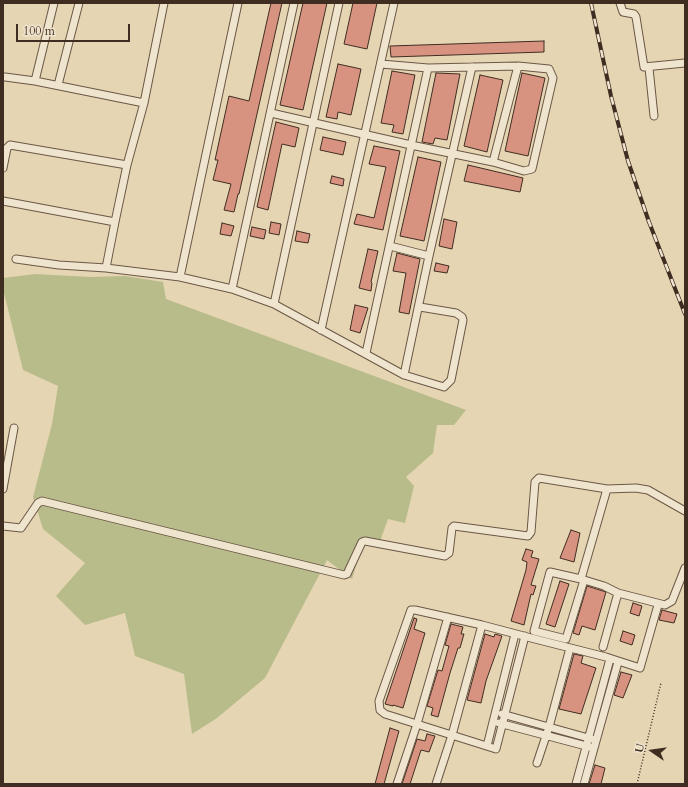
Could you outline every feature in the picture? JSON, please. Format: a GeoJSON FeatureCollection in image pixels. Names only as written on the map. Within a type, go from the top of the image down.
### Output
{"type":"FeatureCollection","features":[{"type":"Feature","properties":{"kind":"street"},"geometry":{"type":"LineString","coordinates":[[35,81],[54,3]]}},
{"type":"Feature","properties":{"kind":"street"},"geometry":{"type":"LineString","coordinates":[[58,85],[79,3]]}},
{"type":"Feature","properties":{"kind":"street"},"geometry":{"type":"LineString","coordinates":[[106,268],[114,222],[127,165],[144,103],[164,3]]}},
{"type":"Feature","properties":{"kind":"street"},"geometry":{"type":"LineString","coordinates":[[180,277],[238,3]]}},
{"type":"Feature","properties":{"kind":"street"},"geometry":{"type":"LineString","coordinates":[[232,289],[294,3]]}},
{"type":"Feature","properties":{"kind":"street"},"geometry":{"type":"LineString","coordinates":[[274,304],[340,3]]}},
{"type":"Feature","properties":{"kind":"street"},"geometry":{"type":"LineString","coordinates":[[321,330],[366,135],[394,3]]}},
{"type":"Feature","properties":{"kind":"street"},"geometry":{"type":"LineString","coordinates":[[620,3],[623,12],[634,14],[636,17],[640,34],[644,66],[649,68],[685,63]]}},
{"type":"Feature","properties":{"kind":"street"},"geometry":{"type":"LineString","coordinates":[[271,113],[411,145],[454,153],[524,171],[532,169],[534,166],[553,78],[549,70],[518,66],[428,68],[381,64]]}},
{"type":"Feature","properties":{"kind":"street"},"geometry":{"type":"LineString","coordinates":[[493,162],[518,66]]}},
{"type":"Feature","properties":{"kind":"street"},"geometry":{"type":"LineString","coordinates":[[404,375],[420,307],[429,256],[454,153],[472,67]]}},
{"type":"Feature","properties":{"kind":"street"},"geometry":{"type":"LineString","coordinates":[[366,353],[428,68]]}},
{"type":"Feature","properties":{"kind":"street"},"geometry":{"type":"LineString","coordinates":[[649,68],[654,116]]}},
{"type":"Feature","properties":{"kind":"street"},"geometry":{"type":"LineString","coordinates":[[5,77],[58,85],[144,103]]}},
{"type":"Feature","properties":{"kind":"street"},"geometry":{"type":"LineString","coordinates":[[3,168],[7,148],[10,145],[127,165]]}},
{"type":"Feature","properties":{"kind":"street"},"geometry":{"type":"LineString","coordinates":[[3,201],[114,222]]}},
{"type":"Feature","properties":{"kind":"street"},"geometry":{"type":"LineString","coordinates":[[390,246],[429,256]]}},
{"type":"Feature","properties":{"kind":"street"},"geometry":{"type":"LineString","coordinates":[[16,259],[59,265],[106,268],[180,277],[232,289],[274,304],[404,375],[440,386],[446,385],[451,380],[464,322],[460,315],[420,307]]}},
{"type":"Feature","properties":{"kind":"street"},"geometry":{"type":"LineString","coordinates":[[3,489],[14,428]]}},
{"type":"Feature","properties":{"kind":"street"},"geometry":{"type":"LineString","coordinates":[[3,526],[21,528],[38,503],[42,500],[344,575],[347,574],[362,542],[365,541],[445,556],[449,553],[452,528],[454,526],[528,536],[531,532],[536,482],[539,478],[608,489],[636,488],[648,490],[685,511]]}},
{"type":"Feature","properties":{"kind":"street"},"geometry":{"type":"LineString","coordinates":[[608,489],[583,579],[566,640],[534,631],[550,572],[583,579],[618,593],[658,605],[668,605],[672,601],[685,568]]}},
{"type":"Feature","properties":{"kind":"street"},"geometry":{"type":"LineString","coordinates":[[603,647],[618,593]]}},
{"type":"Feature","properties":{"kind":"street"},"geometry":{"type":"LineString","coordinates":[[525,636],[496,749],[382,713],[379,701],[411,610],[482,625],[515,634],[525,636],[570,648],[640,668],[658,605]]}},
{"type":"Feature","properties":{"kind":"street"},"geometry":{"type":"LineString","coordinates":[[397,784],[417,724],[448,617]]}},
{"type":"Feature","properties":{"kind":"street"},"geometry":{"type":"LineString","coordinates":[[436,784],[452,735],[482,625]]}},
{"type":"Feature","properties":{"kind":"street"},"geometry":{"type":"LineString","coordinates":[[487,746],[515,634]]}},
{"type":"Feature","properties":{"kind":"street"},"geometry":{"type":"LineString","coordinates":[[537,764],[549,727],[570,648]]}},
{"type":"Feature","properties":{"kind":"street"},"geometry":{"type":"LineString","coordinates":[[584,784],[590,748],[588,738],[610,659]]}},
{"type":"Feature","properties":{"kind":"street"},"geometry":{"type":"LineString","coordinates":[[576,784],[590,748],[596,740],[618,662]]}},
{"type":"Feature","properties":{"kind":"street"},"geometry":{"type":"LineString","coordinates":[[495,713],[596,740]]}},
{"type":"Feature","properties":{"kind":"street"},"geometry":{"type":"LineString","coordinates":[[493,721],[590,748]]}},
{"type":"Feature","properties":{"kind":"path"},"geometry":{"type":"LineString","coordinates":[[637,784],[661,683]]}},
{"type":"Feature","properties":{"kind":"green space"},"geometry":{"type":"Polygon","coordinates":[[[35,274],[90,277],[125,276],[163,282],[166,299],[466,410],[454,425],[437,425],[433,453],[406,477],[414,486],[405,523],[388,519],[379,544],[363,543],[352,579],[327,560],[265,678],[217,718],[192,734],[184,674],[135,656],[125,613],[85,625],[56,596],[85,563],[43,529],[33,497],[52,424],[58,386],[23,370],[3,289],[3,278],[35,274]]]}},
{"type":"Feature","properties":{"kind":"building"},"geometry":{"type":"Polygon","coordinates":[[[271,3],[282,3],[239,194],[234,212],[224,210],[231,184],[213,180],[218,160],[215,160],[229,96],[249,101],[271,3]]]}},
{"type":"Feature","properties":{"kind":"building"},"geometry":{"type":"Polygon","coordinates":[[[303,3],[327,3],[303,110],[280,105],[303,3]]]}},
{"type":"Feature","properties":{"kind":"building"},"geometry":{"type":"Polygon","coordinates":[[[353,3],[377,3],[367,49],[344,44],[353,3]]]}},
{"type":"Feature","properties":{"kind":"building"},"geometry":{"type":"Polygon","coordinates":[[[544,41],[544,52],[391,57],[390,46],[544,41]]]}},
{"type":"Feature","properties":{"kind":"building"},"geometry":{"type":"Polygon","coordinates":[[[338,64],[361,69],[351,115],[338,112],[337,119],[326,117],[338,64]]]}},
{"type":"Feature","properties":{"kind":"building"},"geometry":{"type":"Polygon","coordinates":[[[392,71],[415,75],[403,134],[392,132],[394,125],[381,123],[392,71]]]}},
{"type":"Feature","properties":{"kind":"building"},"geometry":{"type":"Polygon","coordinates":[[[436,73],[460,74],[447,140],[435,138],[433,144],[422,142],[436,73]]]}},
{"type":"Feature","properties":{"kind":"building"},"geometry":{"type":"Polygon","coordinates":[[[522,73],[545,78],[528,156],[505,151],[522,73]]]}},
{"type":"Feature","properties":{"kind":"building"},"geometry":{"type":"Polygon","coordinates":[[[480,75],[503,80],[487,152],[464,146],[480,75]]]}},
{"type":"Feature","properties":{"kind":"building"},"geometry":{"type":"Polygon","coordinates":[[[276,122],[299,128],[295,147],[282,144],[268,210],[257,207],[276,122]]]}},
{"type":"Feature","properties":{"kind":"building"},"geometry":{"type":"Polygon","coordinates":[[[323,137],[346,142],[343,155],[320,150],[323,137]]]}},
{"type":"Feature","properties":{"kind":"building"},"geometry":{"type":"Polygon","coordinates":[[[374,146],[400,151],[383,230],[354,224],[357,214],[374,218],[386,167],[369,164],[374,146]]]}},
{"type":"Feature","properties":{"kind":"building"},"geometry":{"type":"Polygon","coordinates":[[[418,157],[441,162],[424,241],[400,236],[418,157]]]}},
{"type":"Feature","properties":{"kind":"building"},"geometry":{"type":"Polygon","coordinates":[[[468,165],[523,178],[520,192],[464,181],[468,165]]]}},
{"type":"Feature","properties":{"kind":"building"},"geometry":{"type":"Polygon","coordinates":[[[332,176],[344,179],[343,186],[330,183],[332,176]]]}},
{"type":"Feature","properties":{"kind":"building"},"geometry":{"type":"Polygon","coordinates":[[[444,219],[457,222],[452,249],[439,246],[444,219]]]}},
{"type":"Feature","properties":{"kind":"building"},"geometry":{"type":"Polygon","coordinates":[[[271,222],[281,224],[279,235],[269,233],[271,222]]]}},
{"type":"Feature","properties":{"kind":"building"},"geometry":{"type":"Polygon","coordinates":[[[222,223],[234,226],[231,236],[220,234],[222,223]]]}},
{"type":"Feature","properties":{"kind":"building"},"geometry":{"type":"Polygon","coordinates":[[[252,227],[266,230],[264,239],[250,236],[252,227]]]}},
{"type":"Feature","properties":{"kind":"building"},"geometry":{"type":"Polygon","coordinates":[[[297,231],[310,234],[308,243],[295,241],[297,231]]]}},
{"type":"Feature","properties":{"kind":"building"},"geometry":{"type":"Polygon","coordinates":[[[368,249],[378,251],[371,282],[371,291],[359,288],[368,249]]]}},
{"type":"Feature","properties":{"kind":"building"},"geometry":{"type":"Polygon","coordinates":[[[397,253],[420,259],[409,314],[399,312],[406,273],[393,271],[397,253]]]}},
{"type":"Feature","properties":{"kind":"building"},"geometry":{"type":"Polygon","coordinates":[[[436,263],[449,266],[447,273],[434,271],[436,263]]]}},
{"type":"Feature","properties":{"kind":"building"},"geometry":{"type":"Polygon","coordinates":[[[355,305],[368,308],[360,333],[350,330],[355,305]]]}},
{"type":"Feature","properties":{"kind":"building"},"geometry":{"type":"Polygon","coordinates":[[[571,530],[580,533],[574,562],[560,558],[571,530]]]}},
{"type":"Feature","properties":{"kind":"building"},"geometry":{"type":"Polygon","coordinates":[[[526,549],[533,551],[531,557],[539,559],[531,585],[536,586],[533,595],[531,594],[524,625],[511,621],[526,570],[527,562],[522,560],[526,549]]]}},
{"type":"Feature","properties":{"kind":"building"},"geometry":{"type":"Polygon","coordinates":[[[560,581],[569,584],[555,627],[546,624],[560,581]]]}},
{"type":"Feature","properties":{"kind":"building"},"geometry":{"type":"Polygon","coordinates":[[[587,586],[606,592],[595,630],[582,626],[579,635],[573,633],[587,586]]]}},
{"type":"Feature","properties":{"kind":"building"},"geometry":{"type":"Polygon","coordinates":[[[633,603],[642,606],[639,616],[630,613],[633,603]]]}},
{"type":"Feature","properties":{"kind":"building"},"geometry":{"type":"Polygon","coordinates":[[[662,610],[677,614],[674,623],[659,620],[662,610]]]}},
{"type":"Feature","properties":{"kind":"building"},"geometry":{"type":"Polygon","coordinates":[[[414,618],[417,619],[414,629],[425,633],[403,708],[385,704],[414,618]]]}},
{"type":"Feature","properties":{"kind":"building"},"geometry":{"type":"Polygon","coordinates":[[[451,624],[463,627],[461,634],[464,634],[450,673],[438,717],[431,715],[433,708],[427,706],[438,670],[442,671],[449,646],[445,645],[451,624]]]}},
{"type":"Feature","properties":{"kind":"building"},"geometry":{"type":"Polygon","coordinates":[[[623,631],[635,635],[632,645],[620,641],[623,631]]]}},
{"type":"Feature","properties":{"kind":"building"},"geometry":{"type":"Polygon","coordinates":[[[485,634],[494,637],[495,634],[502,636],[486,681],[481,703],[467,700],[485,634]]]}},
{"type":"Feature","properties":{"kind":"building"},"geometry":{"type":"Polygon","coordinates":[[[574,654],[583,656],[581,663],[596,668],[581,714],[559,709],[574,654]]]}},
{"type":"Feature","properties":{"kind":"building"},"geometry":{"type":"Polygon","coordinates":[[[621,672],[632,675],[623,698],[614,695],[621,672]]]}},
{"type":"Feature","properties":{"kind":"building"},"geometry":{"type":"Polygon","coordinates":[[[390,728],[399,731],[384,784],[375,784],[390,728]]]}},
{"type":"Feature","properties":{"kind":"building"},"geometry":{"type":"Polygon","coordinates":[[[427,734],[435,736],[429,752],[421,750],[410,784],[402,784],[417,739],[425,741],[427,734]]]}},
{"type":"Feature","properties":{"kind":"building"},"geometry":{"type":"Polygon","coordinates":[[[595,765],[605,768],[601,784],[589,784],[595,765]]]}},
{"type":"Feature","properties":{"kind":"railway"},"geometry":{"type":"LineString","coordinates":[[591,3],[611,96],[628,161],[649,222],[685,314]]}}]}
